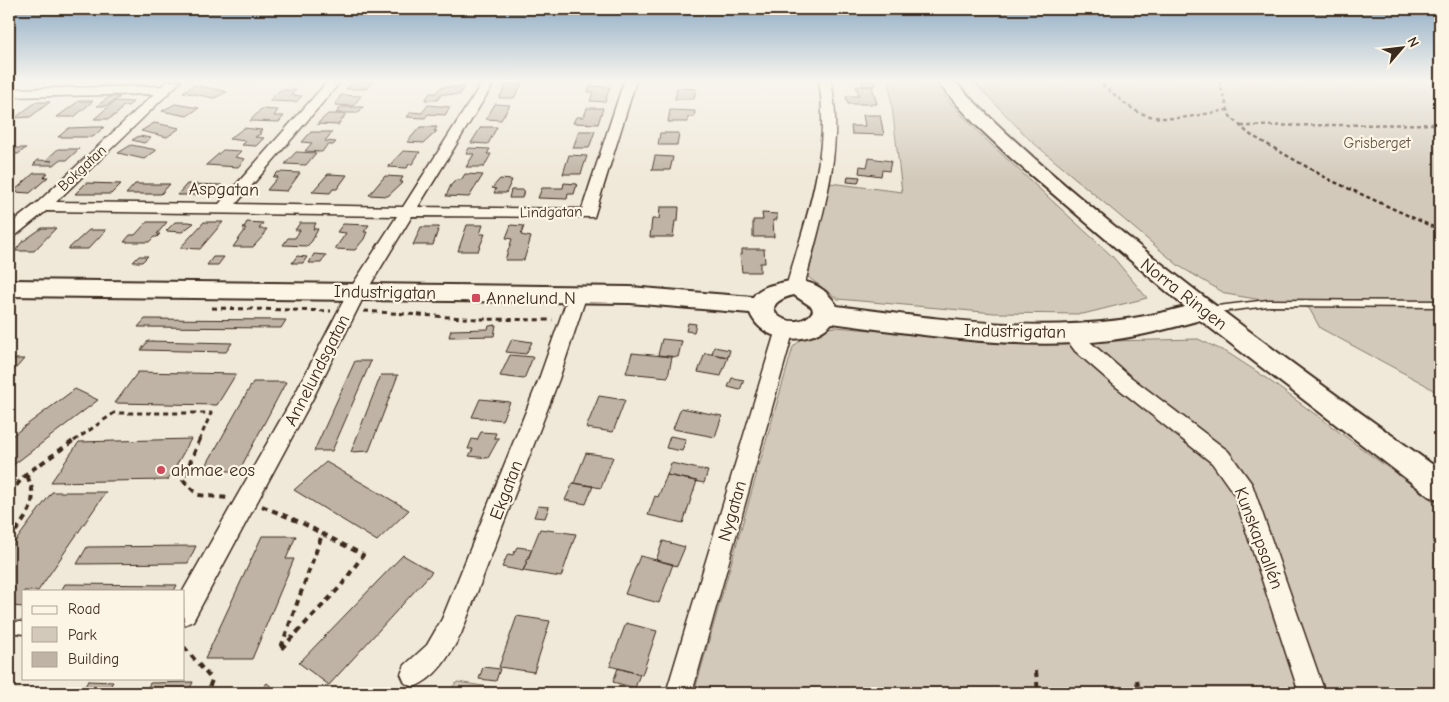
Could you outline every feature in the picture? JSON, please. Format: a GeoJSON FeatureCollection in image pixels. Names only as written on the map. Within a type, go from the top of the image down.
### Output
{"type":"FeatureCollection","features":[{"type":"Feature","properties":{"kind":"street","name":"Bokgatan"},"geometry":{"type":"LineString","coordinates":[[9,233],[42,206],[140,114]]}},
{"type":"Feature","properties":{"kind":"street"},"geometry":{"type":"LineString","coordinates":[[224,208],[307,114]]}},
{"type":"Feature","properties":{"kind":"street","name":"Annelundsgatan"},"geometry":{"type":"LineString","coordinates":[[185,611],[303,398],[352,301],[468,114]]}},
{"type":"Feature","properties":{"kind":"street","name":"Lindgatan"},"geometry":{"type":"LineString","coordinates":[[406,212],[588,214],[620,114]]}},
{"type":"Feature","properties":{"kind":"street"},"geometry":{"type":"LineString","coordinates":[[796,287],[822,184],[830,114]]}},
{"type":"Feature","properties":{"kind":"street","name":"Norra Ringen"},"geometry":{"type":"LineString","coordinates":[[975,114],[1036,171],[1204,310],[1440,487]]}},
{"type":"Feature","properties":{"kind":"street","name":"Aspgatan"},"geometry":{"type":"LineString","coordinates":[[42,206],[406,212]]}},
{"type":"Feature","properties":{"kind":"street"},"geometry":{"type":"LineString","coordinates":[[796,287],[810,291],[820,298],[825,306],[824,314],[820,321],[810,328],[777,328],[767,321],[761,313],[760,306],[767,295],[774,290],[796,287]]}},
{"type":"Feature","properties":{"kind":"street","name":"Industrigatan"},"geometry":{"type":"LineString","coordinates":[[9,288],[352,301],[578,294],[630,295],[760,306]]}},
{"type":"Feature","properties":{"kind":"street","name":"Ekgatan"},"geometry":{"type":"LineString","coordinates":[[414,674],[436,654],[452,626],[549,379],[578,294]]}},
{"type":"Feature","properties":{"kind":"street","name":"Industrigatan"},"geometry":{"type":"LineString","coordinates":[[824,314],[962,330],[1043,334],[1125,329],[1176,320],[1204,310]]}},
{"type":"Feature","properties":{"kind":"street","name":"Nygatan"},"geometry":{"type":"LineString","coordinates":[[679,693],[785,329]]}},
{"type":"Feature","properties":{"kind":"street","name":"Kunskapsallén"},"geometry":{"type":"LineString","coordinates":[[1072,333],[1082,346],[1121,380],[1220,457],[1244,490],[1312,693]]}},
{"type":"Feature","properties":{"kind":"lane"},"geometry":{"type":"LineString","coordinates":[[1204,310],[1268,303],[1440,304]]}},
{"type":"Feature","properties":{"kind":"lane"},"geometry":{"type":"LineString","coordinates":[[9,627],[22,628]]}},
{"type":"Feature","properties":{"kind":"path"},"geometry":{"type":"LineString","coordinates":[[1146,114],[1173,118],[1202,114]]}},
{"type":"Feature","properties":{"kind":"path"},"geometry":{"type":"LineString","coordinates":[[1230,114],[1240,126],[1284,156],[1328,179],[1440,230]]}},
{"type":"Feature","properties":{"kind":"path"},"geometry":{"type":"LineString","coordinates":[[1240,126],[1440,124]]}},
{"type":"Feature","properties":{"kind":"path"},"geometry":{"type":"LineString","coordinates":[[202,308],[352,301],[433,317],[493,320],[569,320]]}},
{"type":"Feature","properties":{"kind":"path"},"geometry":{"type":"LineString","coordinates":[[9,494],[26,474],[114,412],[211,413],[183,480],[198,496],[247,500],[302,523],[363,555],[341,586],[280,650],[322,534]]}},
{"type":"Feature","properties":{"kind":"path"},"geometry":{"type":"LineString","coordinates":[[9,540],[35,502],[34,485],[26,474]]}},
{"type":"Feature","properties":{"kind":"path"},"geometry":{"type":"LineString","coordinates":[[185,648],[212,680],[207,693]]}},
{"type":"Feature","properties":{"kind":"path"},"geometry":{"type":"LineString","coordinates":[[1036,670],[1038,693]]}},
{"type":"Feature","properties":{"kind":"path"},"geometry":{"type":"LineString","coordinates":[[1137,680],[1139,693]]}},
{"type":"Feature","properties":{"kind":"green space"},"geometry":{"type":"Polygon","coordinates":[[[893,114],[961,114],[980,134],[1113,257],[1147,298],[1083,314],[994,313],[838,299],[808,277],[830,183],[902,192],[893,114]]]}},
{"type":"Feature","properties":{"kind":"green space","name":"Grisberget"},"geometry":{"type":"Polygon","coordinates":[[[1005,114],[1440,114],[1440,395],[1424,384],[1320,328],[1309,308],[1226,294],[1179,266],[1030,140],[1005,114]]]}},
{"type":"Feature","properties":{"kind":"green space"},"geometry":{"type":"Polygon","coordinates":[[[836,327],[1025,343],[1198,339],[1228,353],[1259,373],[1440,506],[1440,693],[694,693],[793,347],[813,332],[836,327]]]}},
{"type":"Feature","properties":{"kind":"green space"},"geometry":{"type":"Polygon","coordinates":[[[457,682],[529,693],[447,693],[457,682]]]}},
{"type":"Feature","properties":{"kind":"building"},"geometry":{"type":"Polygon","coordinates":[[[21,114],[34,114],[30,117],[15,118],[21,114]]]}},
{"type":"Feature","properties":{"kind":"building"},"geometry":{"type":"Polygon","coordinates":[[[61,114],[78,114],[74,117],[57,117],[61,114]]]}},
{"type":"Feature","properties":{"kind":"building"},"geometry":{"type":"Polygon","coordinates":[[[100,114],[117,114],[109,119],[94,119],[100,114]]]}},
{"type":"Feature","properties":{"kind":"building"},"geometry":{"type":"Polygon","coordinates":[[[176,114],[190,114],[187,116],[176,114]]]}},
{"type":"Feature","properties":{"kind":"building"},"geometry":{"type":"Polygon","coordinates":[[[257,114],[275,114],[274,116],[284,116],[279,122],[250,121],[257,114]]]}},
{"type":"Feature","properties":{"kind":"building"},"geometry":{"type":"Polygon","coordinates":[[[328,114],[346,114],[338,125],[317,124],[328,114]]]}},
{"type":"Feature","properties":{"kind":"building"},"geometry":{"type":"Polygon","coordinates":[[[410,114],[446,114],[428,114],[425,118],[407,117],[410,114]]]}},
{"type":"Feature","properties":{"kind":"building"},"geometry":{"type":"Polygon","coordinates":[[[489,114],[505,114],[501,120],[486,119],[489,114]]]}},
{"type":"Feature","properties":{"kind":"building"},"geometry":{"type":"Polygon","coordinates":[[[585,114],[601,114],[598,124],[573,123],[576,117],[584,117],[585,114]]]}},
{"type":"Feature","properties":{"kind":"building"},"geometry":{"type":"Polygon","coordinates":[[[669,114],[695,114],[694,117],[688,117],[688,122],[668,122],[669,114]]]}},
{"type":"Feature","properties":{"kind":"building"},"geometry":{"type":"Polygon","coordinates":[[[863,115],[880,115],[884,135],[852,134],[851,126],[865,126],[863,115]]]}},
{"type":"Feature","properties":{"kind":"building"},"geometry":{"type":"Polygon","coordinates":[[[154,123],[180,128],[167,137],[141,131],[154,123]]]}},
{"type":"Feature","properties":{"kind":"building"},"geometry":{"type":"Polygon","coordinates":[[[104,127],[93,137],[58,137],[69,128],[104,127]]]}},
{"type":"Feature","properties":{"kind":"building"},"geometry":{"type":"Polygon","coordinates":[[[420,127],[437,127],[434,131],[437,131],[424,143],[407,142],[420,127]]]}},
{"type":"Feature","properties":{"kind":"building"},"geometry":{"type":"Polygon","coordinates":[[[481,127],[497,127],[488,144],[471,143],[481,127]]]}},
{"type":"Feature","properties":{"kind":"building"},"geometry":{"type":"Polygon","coordinates":[[[244,128],[262,130],[259,132],[262,133],[255,137],[264,138],[256,146],[242,145],[246,141],[229,139],[244,128]]]}},
{"type":"Feature","properties":{"kind":"building"},"geometry":{"type":"Polygon","coordinates":[[[579,131],[595,131],[589,148],[573,148],[579,131]]]}},
{"type":"Feature","properties":{"kind":"building"},"geometry":{"type":"Polygon","coordinates":[[[311,132],[332,132],[325,141],[336,142],[333,145],[327,145],[322,152],[305,151],[312,143],[302,142],[311,132]]]}},
{"type":"Feature","properties":{"kind":"building"},"geometry":{"type":"Polygon","coordinates":[[[660,133],[679,133],[677,145],[658,145],[660,133]]]}},
{"type":"Feature","properties":{"kind":"building"},"geometry":{"type":"Polygon","coordinates":[[[139,136],[151,138],[144,143],[132,140],[139,136]]]}},
{"type":"Feature","properties":{"kind":"building"},"geometry":{"type":"Polygon","coordinates":[[[131,145],[157,150],[144,159],[118,153],[131,145]]]}},
{"type":"Feature","properties":{"kind":"building"},"geometry":{"type":"Polygon","coordinates":[[[15,148],[26,148],[18,154],[9,154],[15,148]]]}},
{"type":"Feature","properties":{"kind":"building"},"geometry":{"type":"Polygon","coordinates":[[[469,148],[490,149],[487,154],[491,154],[484,167],[466,167],[474,154],[466,154],[469,148]]]}},
{"type":"Feature","properties":{"kind":"building"},"geometry":{"type":"Polygon","coordinates":[[[58,149],[79,149],[67,160],[60,160],[54,165],[33,165],[38,160],[52,161],[46,160],[58,149]]]}},
{"type":"Feature","properties":{"kind":"building"},"geometry":{"type":"Polygon","coordinates":[[[223,150],[241,151],[235,157],[245,159],[238,167],[206,165],[223,150]]]}},
{"type":"Feature","properties":{"kind":"building"},"geometry":{"type":"Polygon","coordinates":[[[403,151],[420,152],[407,168],[388,167],[403,151]]]}},
{"type":"Feature","properties":{"kind":"building"},"geometry":{"type":"Polygon","coordinates":[[[296,152],[316,153],[306,165],[285,164],[296,152]]]}},
{"type":"Feature","properties":{"kind":"building"},"geometry":{"type":"Polygon","coordinates":[[[569,155],[587,156],[581,174],[563,174],[569,155]]]}},
{"type":"Feature","properties":{"kind":"building"},"geometry":{"type":"Polygon","coordinates":[[[655,156],[673,157],[670,170],[652,170],[655,156]]]}},
{"type":"Feature","properties":{"kind":"building"},"geometry":{"type":"Polygon","coordinates":[[[869,158],[891,161],[889,171],[882,170],[881,176],[859,173],[860,166],[867,167],[869,158]]]}},
{"type":"Feature","properties":{"kind":"building"},"geometry":{"type":"Polygon","coordinates":[[[278,172],[300,173],[287,191],[267,190],[278,177],[273,177],[278,172]]]}},
{"type":"Feature","properties":{"kind":"building"},"geometry":{"type":"Polygon","coordinates":[[[34,173],[48,173],[44,177],[48,177],[30,193],[13,192],[34,173]]]}},
{"type":"Feature","properties":{"kind":"building"},"geometry":{"type":"Polygon","coordinates":[[[328,174],[347,175],[337,189],[333,189],[330,193],[312,192],[328,174]]]}},
{"type":"Feature","properties":{"kind":"building"},"geometry":{"type":"Polygon","coordinates":[[[465,174],[483,175],[469,197],[446,196],[451,185],[456,180],[461,180],[465,174]]]}},
{"type":"Feature","properties":{"kind":"building"},"geometry":{"type":"Polygon","coordinates":[[[385,176],[403,177],[400,182],[403,182],[388,196],[369,195],[385,176]]]}},
{"type":"Feature","properties":{"kind":"building"},"geometry":{"type":"Polygon","coordinates":[[[848,176],[860,177],[858,183],[847,182],[848,176]]]}},
{"type":"Feature","properties":{"kind":"building"},"geometry":{"type":"Polygon","coordinates":[[[500,179],[512,180],[506,193],[494,193],[496,189],[492,188],[500,179]]]}},
{"type":"Feature","properties":{"kind":"building"},"geometry":{"type":"Polygon","coordinates":[[[86,183],[121,184],[111,194],[75,194],[86,183]]]}},
{"type":"Feature","properties":{"kind":"building"},"geometry":{"type":"Polygon","coordinates":[[[564,183],[577,184],[574,194],[568,194],[567,199],[538,198],[542,188],[563,188],[564,183]]]}},
{"type":"Feature","properties":{"kind":"building"},"geometry":{"type":"Polygon","coordinates":[[[135,184],[170,184],[161,194],[126,194],[135,184]]]}},
{"type":"Feature","properties":{"kind":"building"},"geometry":{"type":"Polygon","coordinates":[[[187,184],[222,185],[213,195],[177,195],[187,184]]]}},
{"type":"Feature","properties":{"kind":"building"},"geometry":{"type":"Polygon","coordinates":[[[511,190],[524,190],[522,198],[509,198],[511,190]]]}},
{"type":"Feature","properties":{"kind":"building"},"geometry":{"type":"Polygon","coordinates":[[[660,207],[679,207],[678,221],[675,221],[673,237],[650,237],[652,219],[659,219],[660,207]]]}},
{"type":"Feature","properties":{"kind":"building"},"geometry":{"type":"Polygon","coordinates":[[[762,213],[777,214],[777,220],[773,220],[774,237],[753,237],[753,220],[763,220],[762,213]]]}},
{"type":"Feature","properties":{"kind":"building"},"geometry":{"type":"Polygon","coordinates":[[[147,222],[167,222],[157,234],[160,234],[149,242],[124,242],[130,235],[135,235],[147,222]]]}},
{"type":"Feature","properties":{"kind":"building"},"geometry":{"type":"Polygon","coordinates":[[[175,222],[194,223],[182,232],[166,231],[175,222]]]}},
{"type":"Feature","properties":{"kind":"building"},"geometry":{"type":"Polygon","coordinates":[[[204,222],[223,222],[200,249],[180,248],[204,222]]]}},
{"type":"Feature","properties":{"kind":"building"},"geometry":{"type":"Polygon","coordinates":[[[247,222],[263,223],[259,229],[267,229],[263,234],[265,234],[253,247],[233,247],[246,229],[243,229],[247,222]]]}},
{"type":"Feature","properties":{"kind":"building"},"geometry":{"type":"Polygon","coordinates":[[[300,223],[316,223],[313,229],[318,229],[312,241],[307,246],[283,245],[288,238],[295,238],[300,230],[295,230],[300,223]]]}},
{"type":"Feature","properties":{"kind":"building"},"geometry":{"type":"Polygon","coordinates":[[[343,224],[369,225],[364,232],[367,232],[364,239],[355,250],[335,249],[346,233],[337,232],[343,224]]]}},
{"type":"Feature","properties":{"kind":"building"},"geometry":{"type":"Polygon","coordinates":[[[467,225],[483,225],[480,234],[485,234],[478,251],[458,251],[467,225]]]}},
{"type":"Feature","properties":{"kind":"building"},"geometry":{"type":"Polygon","coordinates":[[[511,225],[524,226],[521,235],[531,237],[524,260],[505,260],[512,239],[506,238],[511,225]]]}},
{"type":"Feature","properties":{"kind":"building"},"geometry":{"type":"Polygon","coordinates":[[[421,227],[439,227],[433,245],[413,245],[421,227]]]}},
{"type":"Feature","properties":{"kind":"building"},"geometry":{"type":"Polygon","coordinates":[[[42,228],[56,228],[34,251],[15,251],[22,242],[42,228]]]}},
{"type":"Feature","properties":{"kind":"building"},"geometry":{"type":"Polygon","coordinates":[[[89,230],[106,230],[88,249],[68,249],[89,230]]]}},
{"type":"Feature","properties":{"kind":"building"},"geometry":{"type":"Polygon","coordinates":[[[742,249],[764,249],[765,263],[760,263],[760,272],[742,272],[740,254],[742,254],[742,249]]]}},
{"type":"Feature","properties":{"kind":"building"},"geometry":{"type":"Polygon","coordinates":[[[314,254],[326,255],[321,263],[309,263],[314,254]]]}},
{"type":"Feature","properties":{"kind":"building"},"geometry":{"type":"Polygon","coordinates":[[[139,256],[148,256],[142,262],[133,262],[139,256]]]}},
{"type":"Feature","properties":{"kind":"building"},"geometry":{"type":"Polygon","coordinates":[[[297,256],[307,257],[303,263],[292,263],[297,256]]]}},
{"type":"Feature","properties":{"kind":"building"},"geometry":{"type":"Polygon","coordinates":[[[213,257],[224,257],[218,265],[207,265],[213,257]]]}},
{"type":"Feature","properties":{"kind":"building"},"geometry":{"type":"Polygon","coordinates":[[[145,319],[286,320],[281,328],[138,327],[145,319]]]}},
{"type":"Feature","properties":{"kind":"building"},"geometry":{"type":"Polygon","coordinates":[[[688,323],[696,324],[694,332],[686,331],[688,323]]]}},
{"type":"Feature","properties":{"kind":"building"},"geometry":{"type":"Polygon","coordinates":[[[496,325],[494,336],[449,337],[451,330],[488,329],[489,326],[496,325]]]}},
{"type":"Feature","properties":{"kind":"building"},"geometry":{"type":"Polygon","coordinates":[[[512,339],[532,342],[526,354],[506,352],[512,339]]]}},
{"type":"Feature","properties":{"kind":"building"},"geometry":{"type":"Polygon","coordinates":[[[662,339],[682,341],[678,357],[658,355],[662,339]]]}},
{"type":"Feature","properties":{"kind":"building"},"geometry":{"type":"Polygon","coordinates":[[[148,341],[232,343],[226,352],[141,350],[148,341]]]}},
{"type":"Feature","properties":{"kind":"building"},"geometry":{"type":"Polygon","coordinates":[[[714,347],[730,350],[728,357],[712,354],[714,347]]]}},
{"type":"Feature","properties":{"kind":"building"},"geometry":{"type":"Polygon","coordinates":[[[632,353],[672,357],[668,377],[626,373],[632,353]]]}},
{"type":"Feature","properties":{"kind":"building"},"geometry":{"type":"Polygon","coordinates":[[[705,353],[728,357],[721,376],[698,372],[705,353]]]}},
{"type":"Feature","properties":{"kind":"building"},"geometry":{"type":"Polygon","coordinates":[[[510,355],[533,357],[524,379],[500,376],[510,355]]]}},
{"type":"Feature","properties":{"kind":"building"},"geometry":{"type":"Polygon","coordinates":[[[9,359],[24,359],[9,376],[9,359]]]}},
{"type":"Feature","properties":{"kind":"building"},"geometry":{"type":"Polygon","coordinates":[[[355,361],[371,361],[332,451],[314,451],[355,361]]]}},
{"type":"Feature","properties":{"kind":"building"},"geometry":{"type":"Polygon","coordinates":[[[138,372],[236,374],[217,405],[115,403],[138,372]]]}},
{"type":"Feature","properties":{"kind":"building"},"geometry":{"type":"Polygon","coordinates":[[[381,375],[398,375],[369,451],[351,452],[381,375]]]}},
{"type":"Feature","properties":{"kind":"building"},"geometry":{"type":"Polygon","coordinates":[[[732,378],[744,380],[740,390],[728,387],[732,378]]]}},
{"type":"Feature","properties":{"kind":"building"},"geometry":{"type":"Polygon","coordinates":[[[253,382],[286,382],[239,471],[203,471],[253,382]]]}},
{"type":"Feature","properties":{"kind":"building"},"geometry":{"type":"Polygon","coordinates":[[[75,389],[98,400],[12,466],[9,464],[9,438],[75,389]]]}},
{"type":"Feature","properties":{"kind":"building"},"geometry":{"type":"Polygon","coordinates":[[[599,396],[625,400],[613,432],[586,428],[599,396]]]}},
{"type":"Feature","properties":{"kind":"building"},"geometry":{"type":"Polygon","coordinates":[[[480,399],[510,402],[502,420],[472,417],[480,399]]]}},
{"type":"Feature","properties":{"kind":"building"},"geometry":{"type":"Polygon","coordinates":[[[681,408],[722,416],[715,437],[673,429],[681,408]]]}},
{"type":"Feature","properties":{"kind":"building"},"geometry":{"type":"Polygon","coordinates":[[[481,432],[496,433],[494,438],[499,438],[488,458],[469,456],[473,449],[468,449],[472,439],[477,440],[481,432]]]}},
{"type":"Feature","properties":{"kind":"building"},"geometry":{"type":"Polygon","coordinates":[[[670,436],[686,439],[682,451],[666,448],[670,436]]]}},
{"type":"Feature","properties":{"kind":"building"},"geometry":{"type":"Polygon","coordinates":[[[191,439],[168,480],[51,482],[79,442],[191,439]]]}},
{"type":"Feature","properties":{"kind":"building"},"geometry":{"type":"Polygon","coordinates":[[[586,453],[613,457],[601,488],[574,483],[586,453]]]}},
{"type":"Feature","properties":{"kind":"building"},"geometry":{"type":"Polygon","coordinates":[[[326,462],[409,510],[377,541],[294,490],[326,462]]]}},
{"type":"Feature","properties":{"kind":"building"},"geometry":{"type":"Polygon","coordinates":[[[671,463],[708,471],[704,483],[667,475],[671,463]]]}},
{"type":"Feature","properties":{"kind":"building"},"geometry":{"type":"Polygon","coordinates":[[[667,475],[697,481],[683,523],[648,515],[655,496],[658,497],[667,475]]]}},
{"type":"Feature","properties":{"kind":"building"},"geometry":{"type":"Polygon","coordinates":[[[573,483],[593,486],[586,504],[565,500],[573,483]]]}},
{"type":"Feature","properties":{"kind":"building"},"geometry":{"type":"Polygon","coordinates":[[[52,492],[106,492],[39,590],[22,590],[22,607],[9,606],[9,550],[52,492]]]}},
{"type":"Feature","properties":{"kind":"building"},"geometry":{"type":"Polygon","coordinates":[[[538,506],[549,507],[545,518],[534,517],[538,506]]]}},
{"type":"Feature","properties":{"kind":"building"},"geometry":{"type":"Polygon","coordinates":[[[540,529],[576,534],[561,577],[523,571],[540,529]]]}},
{"type":"Feature","properties":{"kind":"building"},"geometry":{"type":"Polygon","coordinates":[[[262,536],[296,536],[286,559],[294,559],[252,659],[205,659],[262,536]]]}},
{"type":"Feature","properties":{"kind":"building"},"geometry":{"type":"Polygon","coordinates":[[[663,541],[685,547],[677,566],[656,560],[663,541]]]}},
{"type":"Feature","properties":{"kind":"building"},"geometry":{"type":"Polygon","coordinates":[[[196,546],[188,563],[77,564],[87,547],[196,546]]]}},
{"type":"Feature","properties":{"kind":"building"},"geometry":{"type":"Polygon","coordinates":[[[517,547],[532,549],[523,571],[502,567],[508,554],[513,555],[517,547]]]}},
{"type":"Feature","properties":{"kind":"building"},"geometry":{"type":"Polygon","coordinates":[[[403,555],[432,572],[329,685],[299,663],[403,555]]]}},
{"type":"Feature","properties":{"kind":"building"},"geometry":{"type":"Polygon","coordinates":[[[640,556],[673,564],[659,603],[625,594],[640,556]]]}},
{"type":"Feature","properties":{"kind":"building"},"geometry":{"type":"Polygon","coordinates":[[[65,584],[177,585],[174,590],[62,590],[65,584]]]}},
{"type":"Feature","properties":{"kind":"building"},"geometry":{"type":"Polygon","coordinates":[[[517,616],[550,621],[534,672],[499,667],[517,616]]]}},
{"type":"Feature","properties":{"kind":"building"},"geometry":{"type":"Polygon","coordinates":[[[626,623],[657,631],[642,675],[610,666],[626,623]]]}},
{"type":"Feature","properties":{"kind":"building"},"geometry":{"type":"Polygon","coordinates":[[[483,667],[500,669],[496,681],[479,679],[483,667]]]}},
{"type":"Feature","properties":{"kind":"building"},"geometry":{"type":"Polygon","coordinates":[[[618,668],[640,674],[635,688],[613,682],[618,668]]]}},
{"type":"Feature","properties":{"kind":"building"},"geometry":{"type":"Polygon","coordinates":[[[88,681],[113,682],[106,693],[81,693],[88,681]]]}},
{"type":"Feature","properties":{"kind":"building"},"geometry":{"type":"Polygon","coordinates":[[[193,682],[188,693],[145,693],[150,683],[193,682]]]}},
{"type":"Feature","properties":{"kind":"building"},"geometry":{"type":"Polygon","coordinates":[[[267,683],[279,693],[257,693],[267,683]]]}},
{"type":"Feature","properties":{"kind":"place","name":"Annelund N"},"geometry":{"type":"Point","coordinates":[476,298]}},
{"type":"Feature","properties":{"kind":"place","name":"ahmae eos"},"geometry":{"type":"Point","coordinates":[161,470]}}]}
